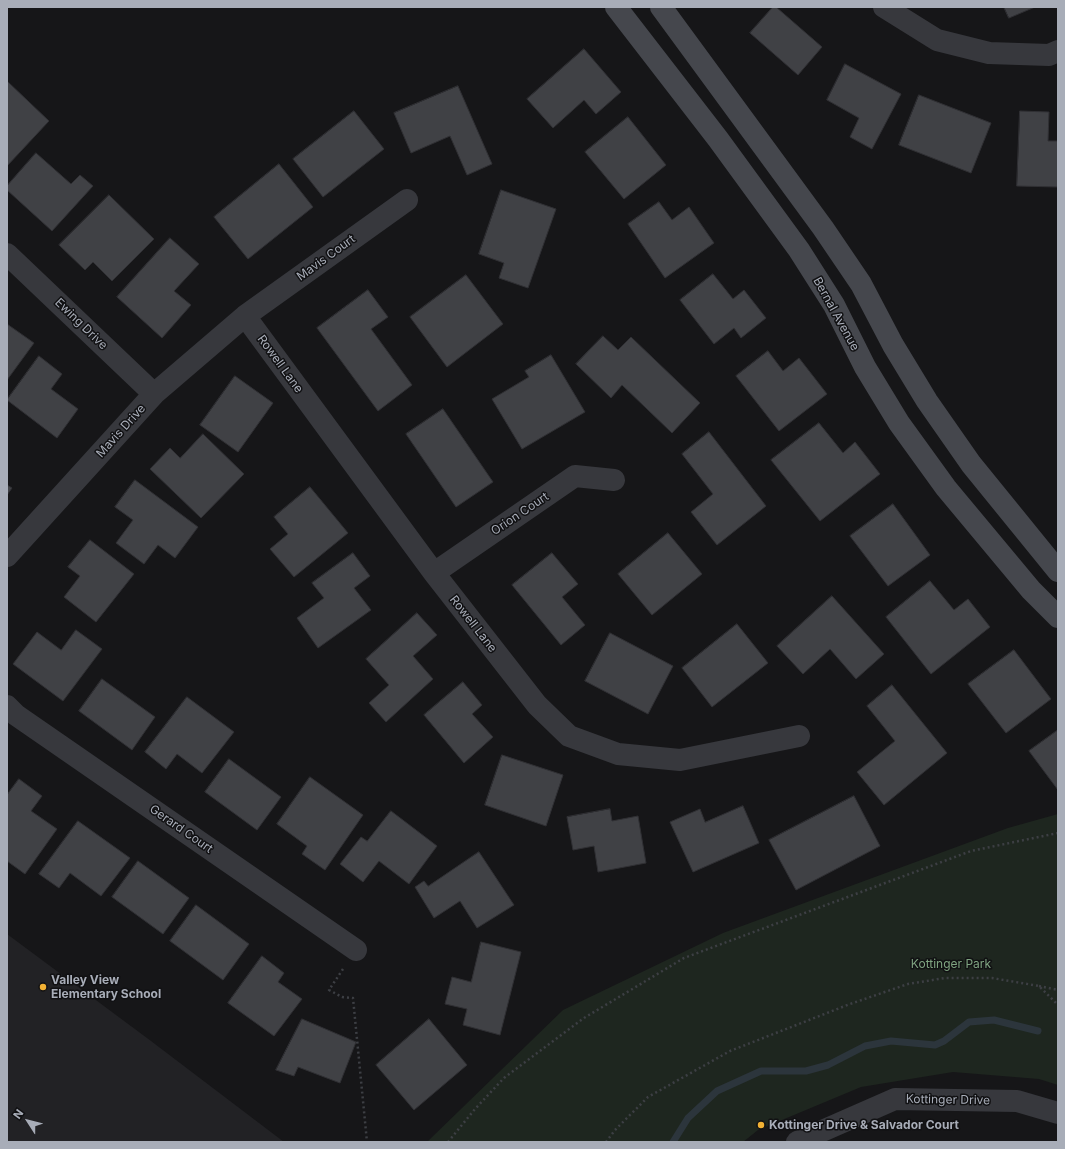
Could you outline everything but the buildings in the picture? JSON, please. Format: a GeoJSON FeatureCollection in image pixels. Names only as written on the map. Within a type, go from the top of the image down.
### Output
{"type":"FeatureCollection","features":[{"type":"Feature","properties":{"kind":"main road","name":"Bernal Avenue"},"geometry":{"type":"LineString","coordinates":[[616,7],[718,139],[799,250],[834,305],[865,367],[899,423],[946,488],[1031,590],[1058,618]]}},
{"type":"Feature","properties":{"kind":"main road"},"geometry":{"type":"LineString","coordinates":[[661,7],[814,215],[861,284],[893,345],[927,401],[971,464],[1058,571]]}},
{"type":"Feature","properties":{"kind":"street"},"geometry":{"type":"LineString","coordinates":[[884,7],[937,40],[989,53],[1049,55],[1058,51]]}},
{"type":"Feature","properties":{"kind":"street","name":"Mavis Court"},"geometry":{"type":"LineString","coordinates":[[245,316],[407,200]]}},
{"type":"Feature","properties":{"kind":"street","name":"Ewing Drive"},"geometry":{"type":"LineString","coordinates":[[7,254],[154,394]]}},
{"type":"Feature","properties":{"kind":"street","name":"Mavis Drive"},"geometry":{"type":"LineString","coordinates":[[7,556],[154,394],[245,316]]}},
{"type":"Feature","properties":{"kind":"street","name":"Rowell Lane"},"geometry":{"type":"LineString","coordinates":[[245,316],[434,573],[537,705],[569,736],[618,754],[680,760],[799,736]]}},
{"type":"Feature","properties":{"kind":"street","name":"Orion Court"},"geometry":{"type":"LineString","coordinates":[[434,573],[576,476],[614,480]]}},
{"type":"Feature","properties":{"kind":"street","name":"Gerard Court"},"geometry":{"type":"LineString","coordinates":[[7,706],[16,715],[356,950]]}},
{"type":"Feature","properties":{"kind":"street","name":"Kottinger Drive"},"geometry":{"type":"LineString","coordinates":[[797,1142],[895,1099],[1017,1101],[1058,1113]]}},
{"type":"Feature","properties":{"kind":"path"},"geometry":{"type":"LineString","coordinates":[[448,1142],[475,1109],[504,1078],[584,1018],[684,958],[971,851],[1058,833]]}},
{"type":"Feature","properties":{"kind":"path"},"geometry":{"type":"LineString","coordinates":[[356,950],[329,990],[342,997],[353,998],[367,1142]]}},
{"type":"Feature","properties":{"kind":"path"},"geometry":{"type":"LineString","coordinates":[[606,1142],[615,1130],[648,1097],[730,1051],[850,1004],[908,984],[945,978],[992,978],[1058,990]]}},
{"type":"Feature","properties":{"kind":"path"},"geometry":{"type":"LineString","coordinates":[[1039,986],[1058,1005]]}},
{"type":"Feature","properties":{"kind":"shaded area","name":"Valley View Elementary School"},"geometry":{"type":"Polygon","coordinates":[[[7,934],[151,1041],[284,1142],[7,1142],[7,934]]]}},
{"type":"Feature","properties":{"kind":"green space","name":"Kottinger Park"},"geometry":{"type":"Polygon","coordinates":[[[1058,814],[1058,1085],[1039,1079],[953,1072],[861,1087],[758,1130],[743,1142],[427,1142],[563,1010],[723,933],[1008,828],[1058,814]]]}},
{"type":"Feature","properties":{"kind":"waterway"},"geometry":{"type":"LineString","coordinates":[[673,1142],[688,1118],[717,1091],[761,1071],[806,1071],[828,1065],[865,1046],[891,1041],[935,1045],[944,1041],[969,1022],[994,1020],[1038,1031]]}},
{"type":"Feature","properties":{"kind":"place","name":"Valley View Elementary School"},"geometry":{"type":"Point","coordinates":[43,987]}},
{"type":"Feature","properties":{"kind":"place","name":"Kottinger Drive & Salvador Court"},"geometry":{"type":"Point","coordinates":[761,1125]}}]}
